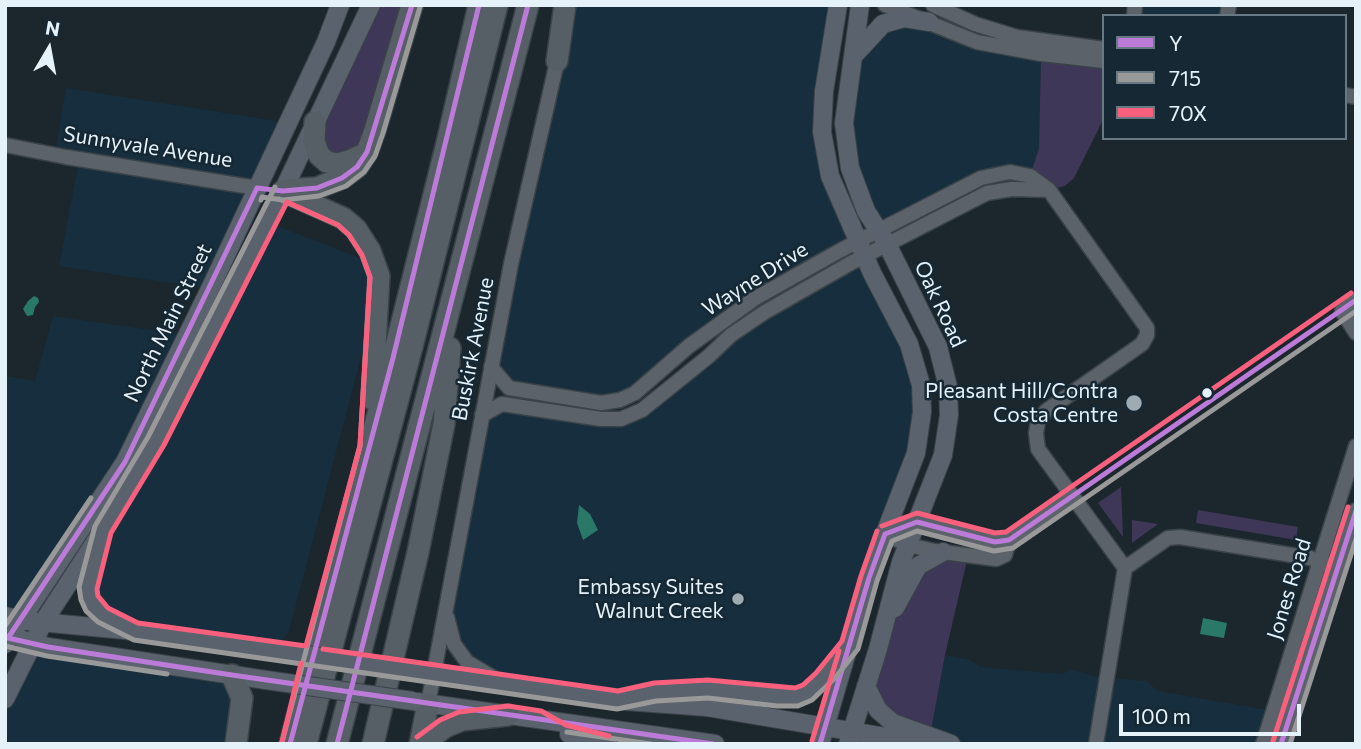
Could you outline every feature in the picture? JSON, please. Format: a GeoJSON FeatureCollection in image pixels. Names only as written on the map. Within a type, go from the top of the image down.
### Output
{"type":"FeatureCollection","features":[{"type":"Feature","properties":{"kind":"highway"},"geometry":{"type":"LineString","coordinates":[[283,191],[317,188],[342,178],[357,167],[367,152],[412,5]]}},
{"type":"Feature","properties":{"kind":"highway"},"geometry":{"type":"LineString","coordinates":[[290,744],[435,195],[479,5]]}},
{"type":"Feature","properties":{"kind":"highway"},"geometry":{"type":"LineString","coordinates":[[306,744],[413,343],[497,5]]}},
{"type":"Feature","properties":{"kind":"highway"},"geometry":{"type":"LineString","coordinates":[[337,744],[528,5]]}},
{"type":"Feature","properties":{"kind":"highway"},"geometry":{"type":"LineString","coordinates":[[557,61],[565,5]]}},
{"type":"Feature","properties":{"kind":"highway"},"geometry":{"type":"LineString","coordinates":[[315,122],[314,141],[319,155],[327,162],[349,162],[367,152]]}},
{"type":"Feature","properties":{"kind":"highway"},"geometry":{"type":"LineString","coordinates":[[283,191],[343,218],[356,229],[370,251],[379,276],[369,447]]}},
{"type":"Feature","properties":{"kind":"highway"},"geometry":{"type":"LineString","coordinates":[[373,744],[418,552],[444,424],[456,288]]}},
{"type":"Feature","properties":{"kind":"highway"},"geometry":{"type":"LineString","coordinates":[[232,675],[242,698],[236,744]]}},
{"type":"Feature","properties":{"kind":"highway"},"geometry":{"type":"LineString","coordinates":[[421,703],[421,744]]}},
{"type":"Feature","properties":{"kind":"highway"},"geometry":{"type":"LineString","coordinates":[[421,744],[445,727],[462,720],[508,715]]}},
{"type":"Feature","properties":{"kind":"main road","name":"North Main Street"},"geometry":{"type":"LineString","coordinates":[[6,640],[12,618],[125,462],[257,188],[341,5]]}},
{"type":"Feature","properties":{"kind":"main road","name":"North Main Street"},"geometry":{"type":"LineString","coordinates":[[5,699],[44,621],[156,441],[283,191],[371,5]]}},
{"type":"Feature","properties":{"kind":"main road"},"geometry":{"type":"LineString","coordinates":[[822,735],[869,578],[916,453],[922,399],[918,371],[909,344],[861,249],[830,176],[822,132],[824,91],[838,5]]}},
{"type":"Feature","properties":{"kind":"main road","name":"Oak Road"},"geometry":{"type":"LineString","coordinates":[[850,738],[908,545],[939,469],[949,415],[948,387],[933,334],[857,190],[845,145],[846,96],[860,5]]}},
{"type":"Feature","properties":{"kind":"main road"},"geometry":{"type":"LineString","coordinates":[[854,55],[883,24],[931,14]]}},
{"type":"Feature","properties":{"kind":"main road","name":"Sunnyvale Avenue"},"geometry":{"type":"LineString","coordinates":[[257,188],[283,191]]}},
{"type":"Feature","properties":{"kind":"main road"},"geometry":{"type":"LineString","coordinates":[[103,530],[88,588],[89,598],[103,615],[135,631]]}},
{"type":"Feature","properties":{"kind":"main road"},"geometry":{"type":"LineString","coordinates":[[885,623],[918,566],[943,552]]}},
{"type":"Feature","properties":{"kind":"main road"},"geometry":{"type":"LineString","coordinates":[[12,618],[135,631],[618,700],[707,707],[822,735],[927,744]]}},
{"type":"Feature","properties":{"kind":"main road"},"geometry":{"type":"LineString","coordinates":[[6,640],[421,703],[715,744]]}},
{"type":"Feature","properties":{"kind":"main road"},"geometry":{"type":"LineString","coordinates":[[618,700],[655,692],[708,689],[796,697],[808,692],[822,679],[850,645]]}},
{"type":"Feature","properties":{"kind":"main road"},"geometry":{"type":"LineString","coordinates":[[866,686],[878,710],[893,723],[951,744]]}},
{"type":"Feature","properties":{"kind":"main road"},"geometry":{"type":"LineString","coordinates":[[538,719],[563,733],[607,744]]}},
{"type":"Feature","properties":{"kind":"street","name":"Buskirk Avenue"},"geometry":{"type":"LineString","coordinates":[[421,703],[426,673],[445,611],[511,264],[557,61],[575,5]]}},
{"type":"Feature","properties":{"kind":"street"},"geometry":{"type":"LineString","coordinates":[[885,5],[975,24],[1017,37],[1102,49]]}},
{"type":"Feature","properties":{"kind":"street"},"geometry":{"type":"LineString","coordinates":[[931,14],[978,43],[1102,61]]}},
{"type":"Feature","properties":{"kind":"street","name":"Sunnyvale Avenue"},"geometry":{"type":"LineString","coordinates":[[5,145],[257,188]]}},
{"type":"Feature","properties":{"kind":"street","name":"Wayne Drive"},"geometry":{"type":"LineString","coordinates":[[491,367],[509,388],[601,403],[620,400],[635,393],[689,346],[754,299],[883,238],[987,193],[1012,189],[1049,190],[1147,328],[1142,344],[1046,411],[1038,422],[1035,433],[1038,449],[1072,496]]}},
{"type":"Feature","properties":{"kind":"street","name":"Wayne Drive"},"geometry":{"type":"LineString","coordinates":[[482,415],[502,404],[601,419],[621,419],[642,410],[731,335],[861,249]]}},
{"type":"Feature","properties":{"kind":"street"},"geometry":{"type":"LineString","coordinates":[[1356,300],[1342,311],[1356,333]]}},
{"type":"Feature","properties":{"kind":"street","name":"Jones Road"},"geometry":{"type":"LineString","coordinates":[[1263,744],[1356,446]]}},
{"type":"Feature","properties":{"kind":"street"},"geometry":{"type":"LineString","coordinates":[[885,534],[917,522],[995,542],[1010,540],[1072,496],[1125,568],[1096,744]]}},
{"type":"Feature","properties":{"kind":"street","name":"Jones Road"},"geometry":{"type":"LineString","coordinates":[[1282,743],[1356,510]]}},
{"type":"Feature","properties":{"kind":"street"},"geometry":{"type":"LineString","coordinates":[[885,534],[908,545],[943,552],[1002,558],[1010,540]]}},
{"type":"Feature","properties":{"kind":"street"},"geometry":{"type":"LineString","coordinates":[[1125,568],[1168,538],[1181,537],[1310,558],[1338,568]]}},
{"type":"Feature","properties":{"kind":"street"},"geometry":{"type":"LineString","coordinates":[[445,611],[454,645],[467,662],[506,685]]}},
{"type":"Feature","properties":{"kind":"shaded area"},"geometry":{"type":"Polygon","coordinates":[[[371,5],[412,5],[367,152],[327,162],[315,122],[371,5]]]}},
{"type":"Feature","properties":{"kind":"shaded area"},"geometry":{"type":"Polygon","coordinates":[[[576,5],[838,5],[822,132],[858,242],[754,299],[620,400],[509,388],[491,367],[551,88],[576,5]]]}},
{"type":"Feature","properties":{"kind":"shaded area"},"geometry":{"type":"Polygon","coordinates":[[[1135,5],[1228,5],[1226,14],[1134,14],[1135,5]]]}},
{"type":"Feature","properties":{"kind":"shaded area"},"geometry":{"type":"Polygon","coordinates":[[[904,18],[1041,54],[1039,148],[1030,176],[1010,172],[879,231],[845,145],[865,42],[904,18]]]}},
{"type":"Feature","properties":{"kind":"shaded area"},"geometry":{"type":"Polygon","coordinates":[[[1041,54],[1102,61],[1102,122],[1074,178],[1065,186],[1049,190],[1030,176],[1039,148],[1041,54]]]}},
{"type":"Feature","properties":{"kind":"shaded area"},"geometry":{"type":"Polygon","coordinates":[[[66,88],[270,120],[286,126],[210,289],[59,266],[79,160],[55,155],[66,88]]]}},
{"type":"Feature","properties":{"kind":"shaded area"},"geometry":{"type":"Polygon","coordinates":[[[267,222],[365,260],[371,278],[370,323],[289,631],[273,650],[135,631],[93,606],[103,530],[267,222]]]}},
{"type":"Feature","properties":{"kind":"shaded area"},"geometry":{"type":"Polygon","coordinates":[[[864,256],[904,331],[922,412],[850,645],[808,692],[708,689],[618,700],[507,685],[467,662],[445,611],[482,415],[502,404],[621,419],[731,335],[864,256]]]}},
{"type":"Feature","properties":{"kind":"shaded area"},"geometry":{"type":"Polygon","coordinates":[[[34,296],[39,302],[33,315],[27,316],[23,309],[34,296]]]}},
{"type":"Feature","properties":{"kind":"shaded area"},"geometry":{"type":"Polygon","coordinates":[[[53,316],[187,335],[147,419],[19,620],[5,616],[5,376],[35,381],[53,316]]]}},
{"type":"Feature","properties":{"kind":"shaded area"},"geometry":{"type":"Polygon","coordinates":[[[1121,487],[1123,537],[1098,503],[1121,487]]]}},
{"type":"Feature","properties":{"kind":"shaded area"},"geometry":{"type":"Polygon","coordinates":[[[579,505],[590,514],[598,530],[583,540],[577,523],[579,505]]]}},
{"type":"Feature","properties":{"kind":"shaded area"},"geometry":{"type":"Polygon","coordinates":[[[1198,510],[1298,527],[1296,540],[1196,523],[1198,510]]]}},
{"type":"Feature","properties":{"kind":"shaded area"},"geometry":{"type":"Polygon","coordinates":[[[1132,520],[1158,524],[1132,543],[1132,520]]]}},
{"type":"Feature","properties":{"kind":"shaded area"},"geometry":{"type":"Polygon","coordinates":[[[943,552],[968,556],[930,736],[878,710],[874,663],[895,583],[943,552]]]}},
{"type":"Feature","properties":{"kind":"shaded area"},"geometry":{"type":"Polygon","coordinates":[[[1203,618],[1227,623],[1224,638],[1200,634],[1203,618]]]}},
{"type":"Feature","properties":{"kind":"shaded area"},"geometry":{"type":"Polygon","coordinates":[[[33,642],[232,675],[236,744],[5,744],[5,699],[33,642]]]}},
{"type":"Feature","properties":{"kind":"shaded area"},"geometry":{"type":"Polygon","coordinates":[[[945,655],[970,660],[981,667],[1063,674],[1070,669],[1097,677],[1146,681],[1158,691],[1274,711],[1263,744],[951,744],[930,736],[945,655]]]}},
{"type":"Feature","properties":{"kind":"transit line","name":"Y"},"geometry":{"type":"LineString","coordinates":[[412,5],[367,152],[357,167],[342,178],[317,188],[283,191],[257,188],[125,462],[8,638],[48,647],[232,675],[713,744]]}},
{"type":"Feature","properties":{"kind":"transit line","name":"Y"},"geometry":{"type":"LineString","coordinates":[[290,744],[393,358],[479,5]]}},
{"type":"Feature","properties":{"kind":"transit line","name":"Y"},"geometry":{"type":"LineString","coordinates":[[337,744],[528,5]]}},
{"type":"Feature","properties":{"kind":"transit line","name":"715"},"geometry":{"type":"LineString","coordinates":[[261,200],[262,197],[283,200],[319,196],[346,186],[364,172],[375,156],[383,133],[420,7]]}},
{"type":"Feature","properties":{"kind":"transit line","name":"715"},"geometry":{"type":"LineString","coordinates":[[275,187],[148,437],[95,526],[79,587],[86,611],[98,622],[134,640],[617,709],[656,701],[708,698],[777,706],[798,706],[812,700],[835,678],[858,649],[877,581],[892,541],[917,531],[994,551],[1013,548],[1356,311]]}},
{"type":"Feature","properties":{"kind":"transit line","name":"715"},"geometry":{"type":"LineString","coordinates":[[279,199],[338,225],[349,235],[362,255],[370,277],[360,446],[282,742]]}},
{"type":"Feature","properties":{"kind":"transit line","name":"70X"},"geometry":{"type":"LineString","coordinates":[[287,202],[338,225],[349,235],[362,255],[370,277],[360,446],[306,646],[138,623],[108,608],[98,596],[97,589],[111,533],[164,445],[287,202]]}},
{"type":"Feature","properties":{"kind":"transit line","name":"70X"},"geometry":{"type":"LineString","coordinates":[[882,526],[917,513],[995,533],[1006,532],[1351,293]]}},
{"type":"Feature","properties":{"kind":"transit line","name":"Y"},"geometry":{"type":"LineString","coordinates":[[820,744],[869,578],[885,534],[917,522],[995,542],[1009,540],[1356,300]]}},
{"type":"Feature","properties":{"kind":"transit line","name":"715"},"geometry":{"type":"LineString","coordinates":[[5,626],[91,498]]}},
{"type":"Feature","properties":{"kind":"transit line","name":"70X"},"geometry":{"type":"LineString","coordinates":[[1273,741],[1348,507]]}},
{"type":"Feature","properties":{"kind":"transit line","name":"Y"},"geometry":{"type":"LineString","coordinates":[[1281,744],[1356,511]]}},
{"type":"Feature","properties":{"kind":"transit line","name":"70X"},"geometry":{"type":"LineString","coordinates":[[323,649],[618,691],[654,683],[708,680],[795,688],[803,685],[816,673],[842,641],[877,531]]}},
{"type":"Feature","properties":{"kind":"transit line","name":"715"},"geometry":{"type":"LineString","coordinates":[[1290,744],[1356,539]]}},
{"type":"Feature","properties":{"kind":"transit line","name":"715"},"geometry":{"type":"LineString","coordinates":[[5,646],[47,656],[167,674]]}},
{"type":"Feature","properties":{"kind":"transit line","name":"70X"},"geometry":{"type":"LineString","coordinates":[[812,741],[839,651]]}},
{"type":"Feature","properties":{"kind":"transit line","name":"70X"},"geometry":{"type":"LineString","coordinates":[[282,742],[301,663]]}},
{"type":"Feature","properties":{"kind":"transit line","name":"70X"},"geometry":{"type":"LineString","coordinates":[[417,737],[440,720],[459,712],[508,706],[541,711],[566,725],[609,736]]}},
{"type":"Feature","properties":{"kind":"transit line","name":"715"},"geometry":{"type":"LineString","coordinates":[[567,732],[651,744]]}},
{"type":"Feature","properties":{"kind":"place","name":"Pleasant Hill/Contra Costa Centre"},"geometry":{"type":"Point","coordinates":[1134,403]}},
{"type":"Feature","properties":{"kind":"place","name":"Embassy Suites Walnut Creek"},"geometry":{"type":"Point","coordinates":[738,599]}}]}
